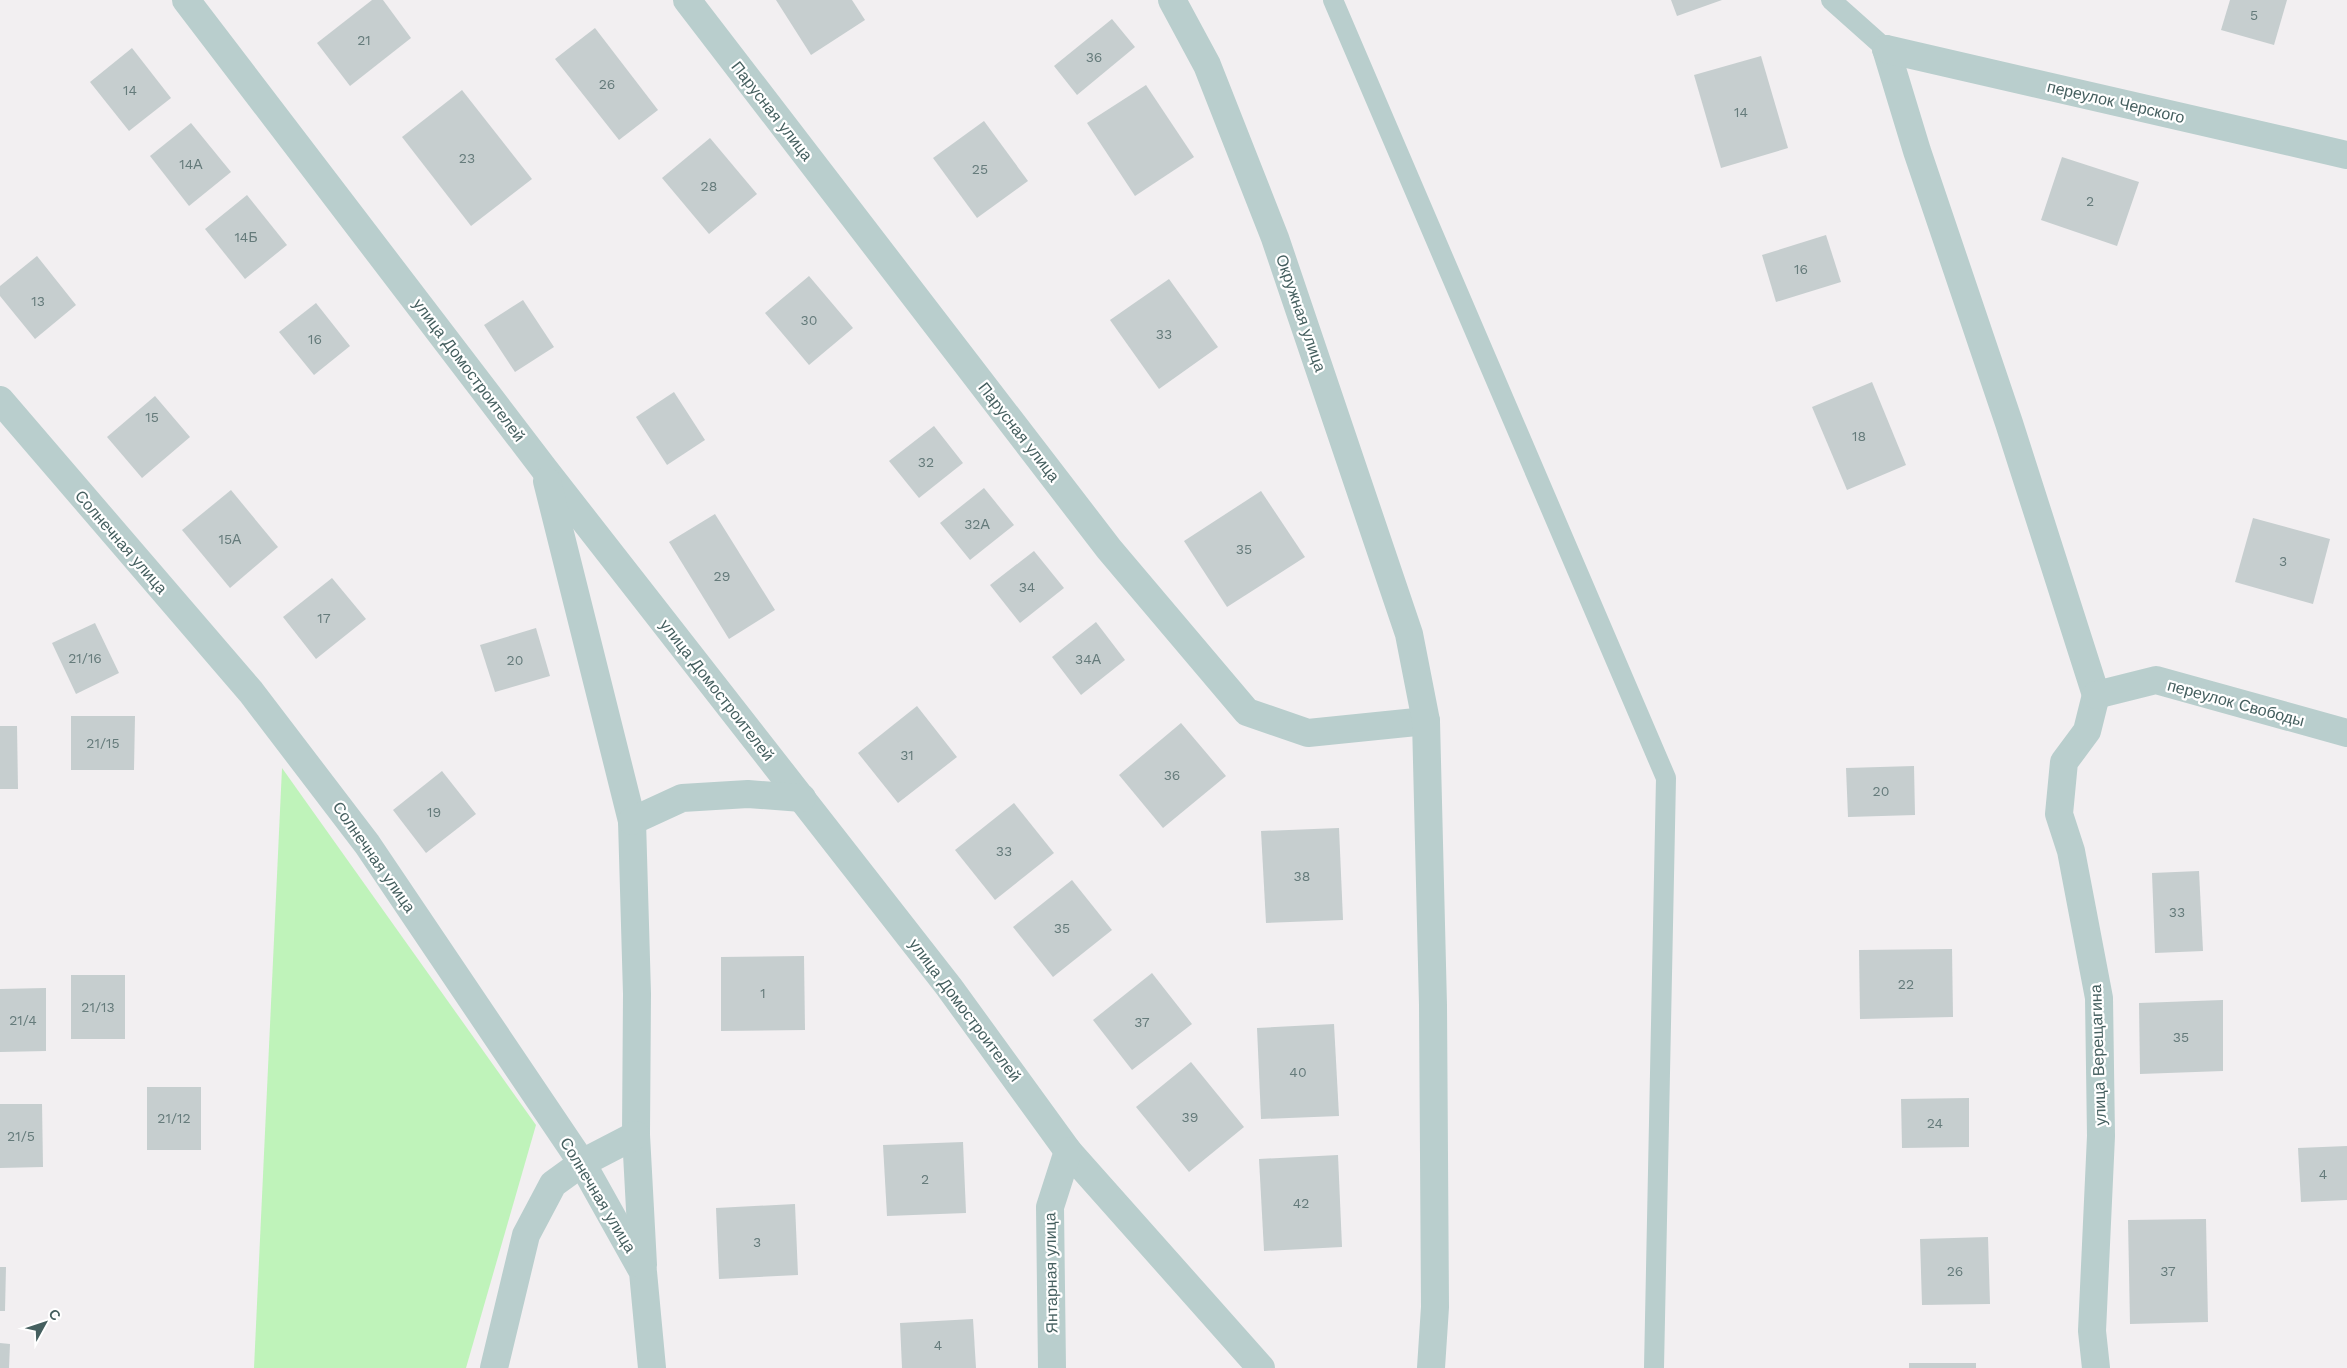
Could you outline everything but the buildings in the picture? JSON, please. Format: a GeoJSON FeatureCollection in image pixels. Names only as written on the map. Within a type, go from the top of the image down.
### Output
{"type":"FeatureCollection","features":[{"type":"Feature","properties":{"kind":"street","name":"улица Домостроителей"},"geometry":{"type":"LineString","coordinates":[[186,0],[545,470],[949,987],[1068,1151],[1261,1368]]}},
{"type":"Feature","properties":{"kind":"street","name":"Парусная улица"},"geometry":{"type":"LineString","coordinates":[[688,0],[1109,549],[1247,712],[1308,733],[1426,721]]}},
{"type":"Feature","properties":{"kind":"street","name":"Окружная улица"},"geometry":{"type":"LineString","coordinates":[[1172,0],[1207,65],[1275,238],[1408,634],[1426,721],[1433,1005],[1435,1297],[1431,1368]]}},
{"type":"Feature","properties":{"kind":"street"},"geometry":{"type":"LineString","coordinates":[[1886,50],[1917,152],[2009,423],[2096,695]]}},
{"type":"Feature","properties":{"kind":"street","name":"переулок Черского"},"geometry":{"type":"LineString","coordinates":[[1886,50],[2347,155]]}},
{"type":"Feature","properties":{"kind":"street","name":"Солнечная улица"},"geometry":{"type":"LineString","coordinates":[[0,400],[250,692],[367,844],[582,1163],[643,1272],[652,1368]]}},
{"type":"Feature","properties":{"kind":"street"},"geometry":{"type":"LineString","coordinates":[[545,470],[632,822],[637,994],[636,1135],[643,1272]]}},
{"type":"Feature","properties":{"kind":"street","name":"переулок Свободы"},"geometry":{"type":"LineString","coordinates":[[2096,695],[2156,680],[2347,733]]}},
{"type":"Feature","properties":{"kind":"street","name":"улица Верещагина"},"geometry":{"type":"LineString","coordinates":[[2096,695],[2087,731],[2064,762],[2059,814],[2071,851],[2099,998],[2101,1136],[2092,1331],[2096,1368]]}},
{"type":"Feature","properties":{"kind":"street"},"geometry":{"type":"LineString","coordinates":[[632,822],[682,798],[748,794],[802,798]]}},
{"type":"Feature","properties":{"kind":"street"},"geometry":{"type":"LineString","coordinates":[[494,1368],[526,1235],[553,1184],[582,1163],[636,1135]]}},
{"type":"Feature","properties":{"kind":"street","name":"Янтарная улица"},"geometry":{"type":"LineString","coordinates":[[1052,1368],[1050,1207],[1068,1151]]}},
{"type":"Feature","properties":{"kind":"lane"},"geometry":{"type":"LineString","coordinates":[[1333,0],[1666,778],[1654,1368]]}},
{"type":"Feature","properties":{"kind":"lane"},"geometry":{"type":"LineString","coordinates":[[1830,0],[1886,50]]}},
{"type":"Feature","properties":{"kind":"green space"},"geometry":{"type":"Polygon","coordinates":[[[282,768],[536,1125],[466,1368],[254,1368],[282,768]]]}}]}
